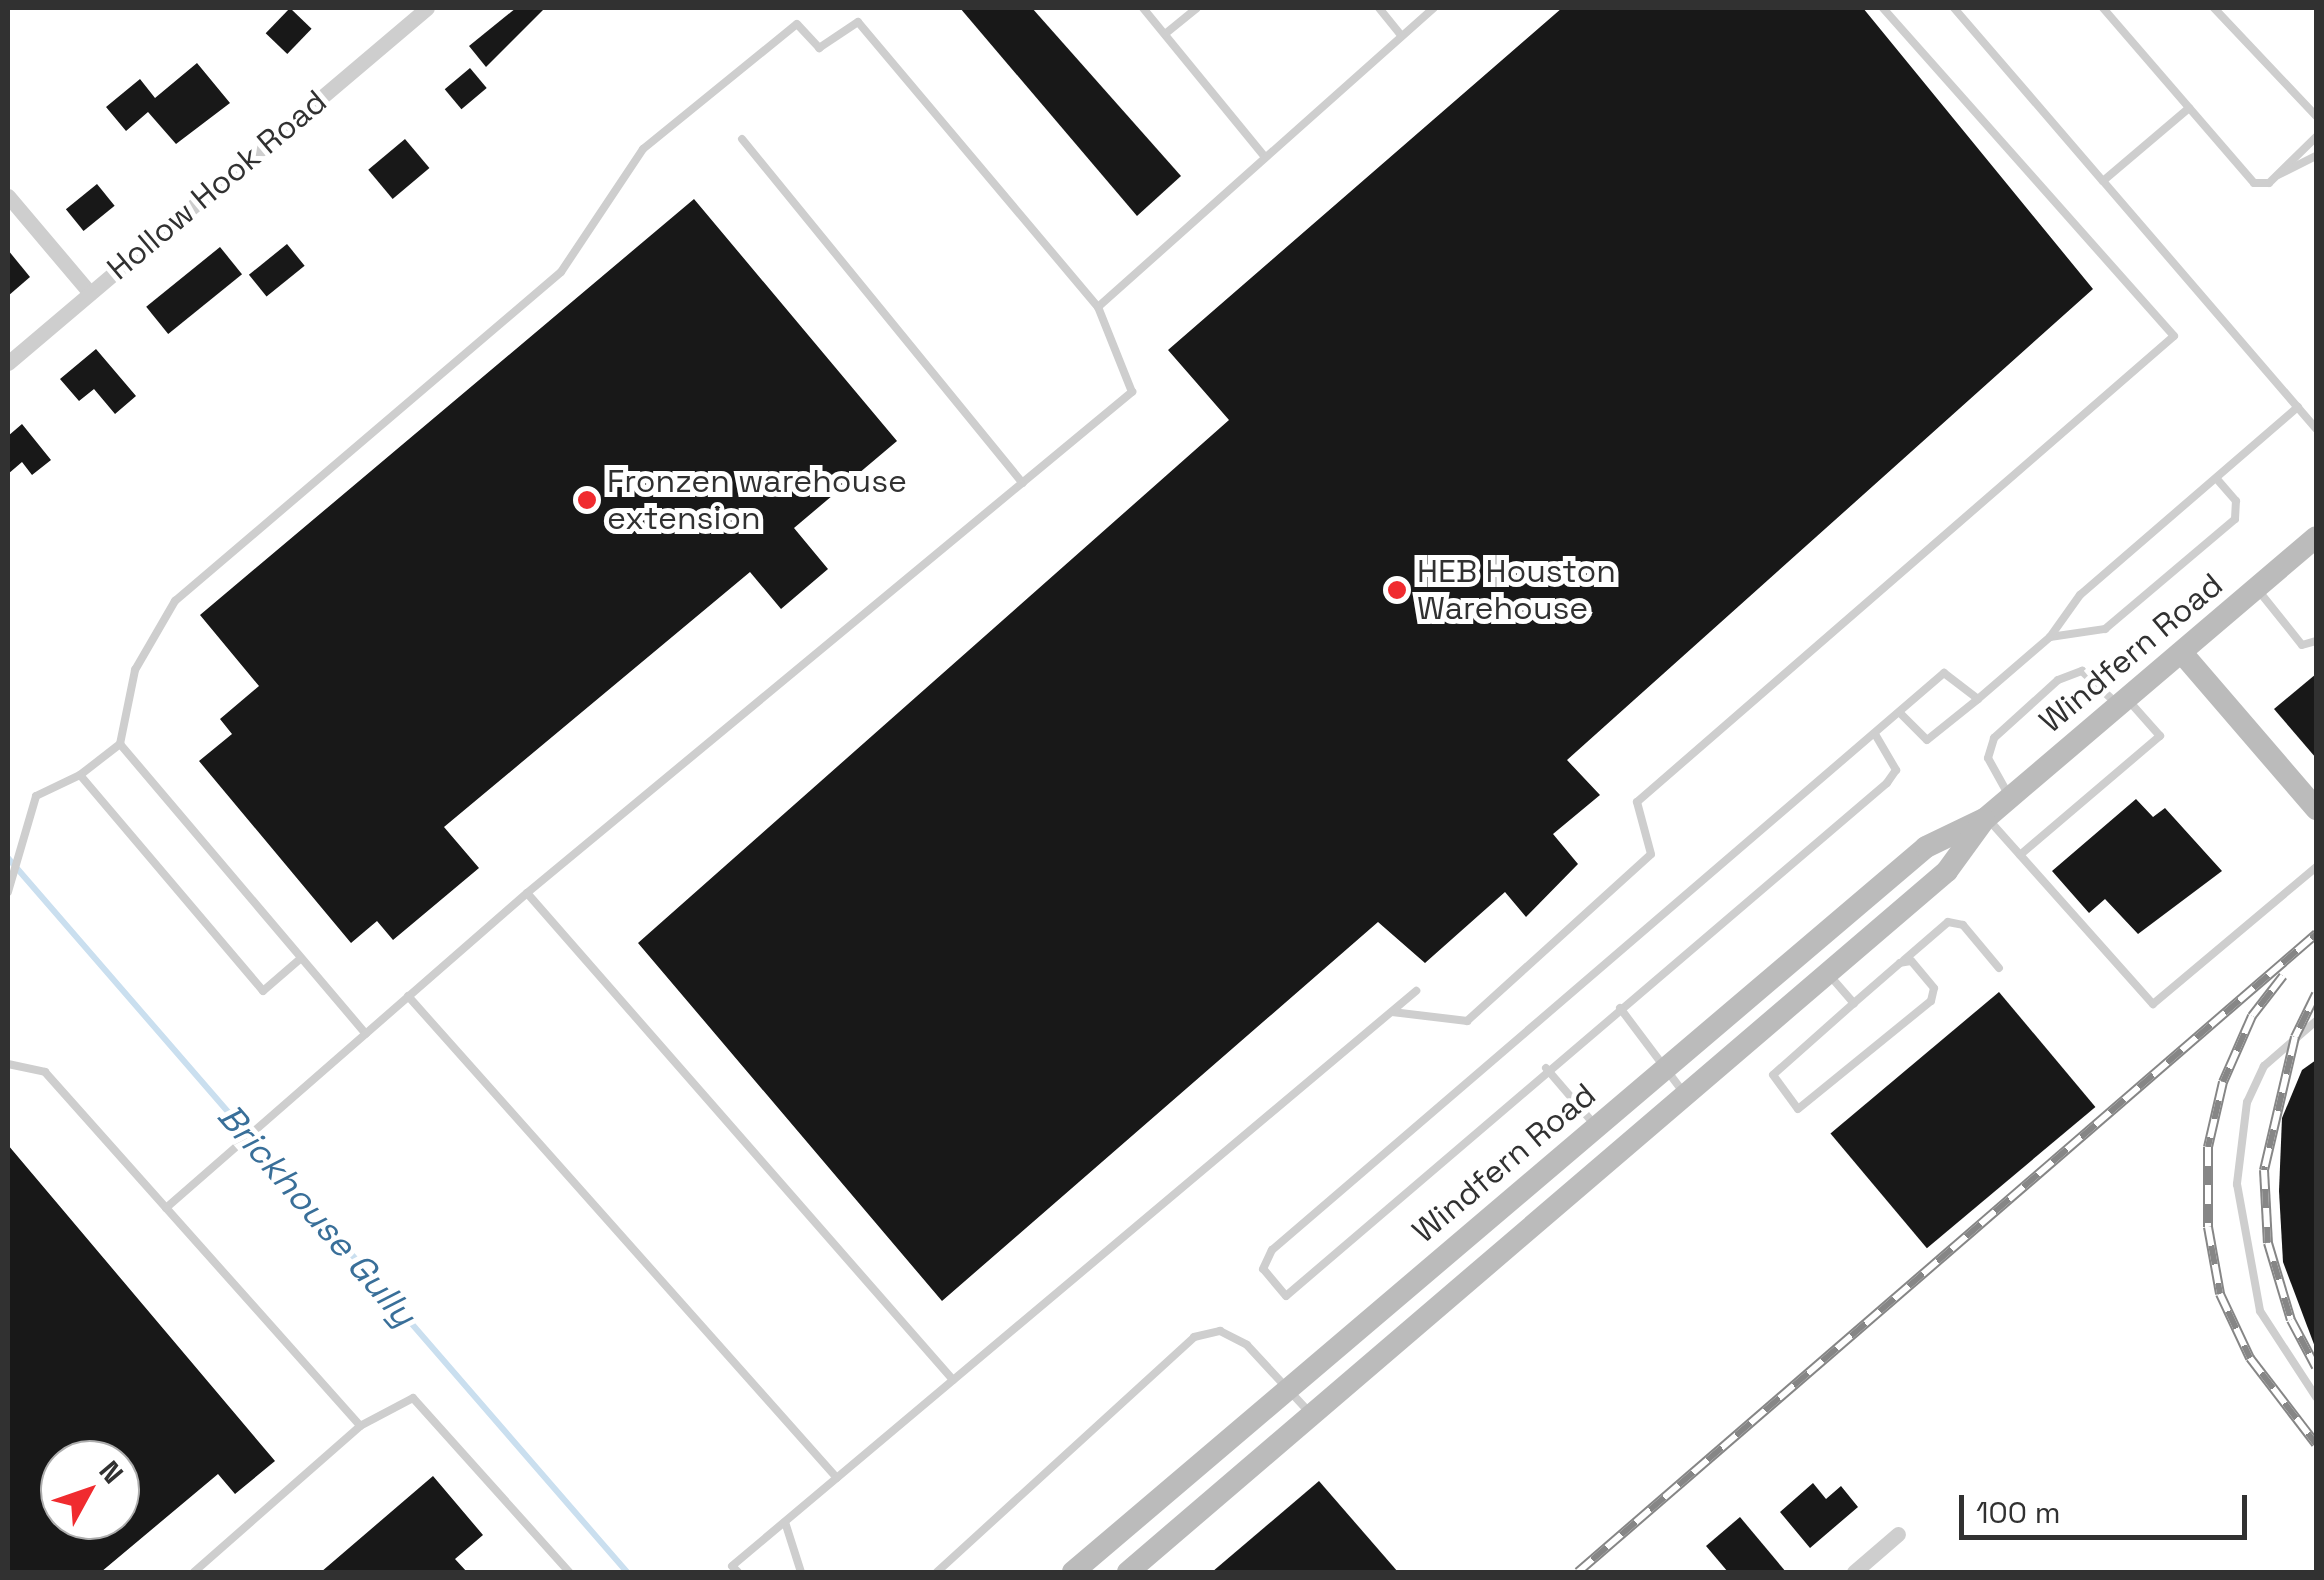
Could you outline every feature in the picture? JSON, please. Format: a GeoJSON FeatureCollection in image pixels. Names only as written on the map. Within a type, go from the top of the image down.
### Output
{"type":"FeatureCollection","features":[{"type":"Feature","properties":{"kind":"street","name":"Hollow Hook Road"},"geometry":{"type":"LineString","coordinates":[[8,363],[427,8]]}},
{"type":"Feature","properties":{"kind":"street"},"geometry":{"type":"LineString","coordinates":[[8,196],[90,293]]}},
{"type":"Feature","properties":{"kind":"street","name":"Windfern Road"},"geometry":{"type":"LineString","coordinates":[[1072,1572],[1926,847],[1986,818],[2316,537]]}},
{"type":"Feature","properties":{"kind":"street"},"geometry":{"type":"LineString","coordinates":[[2182,653],[2316,809]]}},
{"type":"Feature","properties":{"kind":"street","name":"Windfern Road"},"geometry":{"type":"LineString","coordinates":[[1128,1572],[1947,872],[1986,818]]}},
{"type":"Feature","properties":{"kind":"street"},"geometry":{"type":"LineString","coordinates":[[1854,1572],[1898,1534]]}},
{"type":"Feature","properties":{"kind":"lane"},"geometry":{"type":"LineString","coordinates":[[1143,8],[1265,157]]}},
{"type":"Feature","properties":{"kind":"lane"},"geometry":{"type":"LineString","coordinates":[[1166,34],[1197,8]]}},
{"type":"Feature","properties":{"kind":"lane"},"geometry":{"type":"LineString","coordinates":[[1379,8],[1402,36]]}},
{"type":"Feature","properties":{"kind":"lane"},"geometry":{"type":"LineString","coordinates":[[1098,307],[1434,8]]}},
{"type":"Feature","properties":{"kind":"lane"},"geometry":{"type":"LineString","coordinates":[[1392,1012],[1467,1021],[1651,854],[1637,802],[2174,336],[1882,8]]}},
{"type":"Feature","properties":{"kind":"lane"},"geometry":{"type":"LineString","coordinates":[[1954,8],[2316,429]]}},
{"type":"Feature","properties":{"kind":"lane"},"geometry":{"type":"LineString","coordinates":[[2104,8],[2254,182],[2278,176],[2316,156]]}},
{"type":"Feature","properties":{"kind":"lane"},"geometry":{"type":"LineString","coordinates":[[2214,8],[2316,116]]}},
{"type":"Feature","properties":{"kind":"lane"},"geometry":{"type":"LineString","coordinates":[[9,890],[27,815],[36,796],[80,775],[120,744],[135,670],[175,601],[561,272],[643,149],[797,24],[819,48],[858,22],[1098,307],[1132,392],[527,893],[166,1208]]}},
{"type":"Feature","properties":{"kind":"lane"},"geometry":{"type":"LineString","coordinates":[[2103,181],[2189,108]]}},
{"type":"Feature","properties":{"kind":"lane"},"geometry":{"type":"LineString","coordinates":[[2278,176],[2316,137]]}},
{"type":"Feature","properties":{"kind":"lane"},"geometry":{"type":"LineString","coordinates":[[742,139],[1023,483]]}},
{"type":"Feature","properties":{"kind":"lane"},"geometry":{"type":"LineString","coordinates":[[1900,712],[1927,740],[2050,637],[2080,595],[2298,407]]}},
{"type":"Feature","properties":{"kind":"lane"},"geometry":{"type":"LineString","coordinates":[[2050,637],[2105,629],[2235,520],[2236,501],[2216,478]]}},
{"type":"Feature","properties":{"kind":"lane"},"geometry":{"type":"LineString","coordinates":[[2257,588],[2302,645],[2316,642]]}},
{"type":"Feature","properties":{"kind":"lane"},"geometry":{"type":"LineString","coordinates":[[2010,798],[1988,758],[1994,738],[2058,680],[2082,671],[2160,736],[2020,856]]}},
{"type":"Feature","properties":{"kind":"lane"},"geometry":{"type":"LineString","coordinates":[[1875,734],[1896,770],[1286,1296],[1264,1269],[1272,1250],[1944,673],[1978,698]]}},
{"type":"Feature","properties":{"kind":"lane"},"geometry":{"type":"LineString","coordinates":[[120,744],[366,1034]]}},
{"type":"Feature","properties":{"kind":"lane"},"geometry":{"type":"LineString","coordinates":[[80,775],[263,992],[300,958]]}},
{"type":"Feature","properties":{"kind":"lane"},"geometry":{"type":"LineString","coordinates":[[1986,818],[2154,1004],[2316,867]]}},
{"type":"Feature","properties":{"kind":"lane"},"geometry":{"type":"LineString","coordinates":[[527,893],[953,1380]]}},
{"type":"Feature","properties":{"kind":"lane"},"geometry":{"type":"LineString","coordinates":[[1900,963],[1912,961],[1934,988],[1932,1001],[1798,1109],[1773,1075],[1854,1003],[1900,963],[1948,922],[1963,924],[2000,968]]}},
{"type":"Feature","properties":{"kind":"lane"},"geometry":{"type":"LineString","coordinates":[[1828,973],[1854,1003]]}},
{"type":"Feature","properties":{"kind":"lane"},"geometry":{"type":"LineString","coordinates":[[738,1572],[732,1566],[1416,991]]}},
{"type":"Feature","properties":{"kind":"lane"},"geometry":{"type":"LineString","coordinates":[[408,996],[837,1478]]}},
{"type":"Feature","properties":{"kind":"lane"},"geometry":{"type":"LineString","coordinates":[[1620,1008],[1686,1095]]}},
{"type":"Feature","properties":{"kind":"lane"},"geometry":{"type":"LineString","coordinates":[[2316,1022],[2264,1066],[2246,1102],[2237,1184],[2260,1312],[2316,1397]]}},
{"type":"Feature","properties":{"kind":"lane"},"geometry":{"type":"LineString","coordinates":[[8,1064],[45,1072],[360,1426]]}},
{"type":"Feature","properties":{"kind":"lane"},"geometry":{"type":"LineString","coordinates":[[1546,1068],[1596,1127]]}},
{"type":"Feature","properties":{"kind":"lane"},"geometry":{"type":"LineString","coordinates":[[937,1572],[1194,1337],[1220,1331],[1247,1344],[1311,1416]]}},
{"type":"Feature","properties":{"kind":"lane"},"geometry":{"type":"LineString","coordinates":[[194,1572],[360,1426],[413,1398],[569,1572]]}},
{"type":"Feature","properties":{"kind":"lane"},"geometry":{"type":"LineString","coordinates":[[785,1522],[801,1572]]}},
{"type":"Feature","properties":{"kind":"building"},"geometry":{"type":"Polygon","coordinates":[[[290,8],[312,29],[287,54],[266,33],[290,8]]]}},
{"type":"Feature","properties":{"kind":"building"},"geometry":{"type":"Polygon","coordinates":[[[516,8],[545,8],[486,67],[469,46],[516,8]]]}},
{"type":"Feature","properties":{"kind":"building"},"geometry":{"type":"Polygon","coordinates":[[[960,8],[1032,8],[1181,176],[1137,216],[960,8]]]}},
{"type":"Feature","properties":{"kind":"building","name":"HEB Houston Warehouse"},"geometry":{"type":"Polygon","coordinates":[[[1562,8],[1863,8],[2093,289],[1567,760],[1600,795],[1553,834],[1578,864],[1526,917],[1505,892],[1425,963],[1378,922],[942,1301],[638,943],[1229,420],[1168,350],[1562,8]]]}},
{"type":"Feature","properties":{"kind":"building"},"geometry":{"type":"Polygon","coordinates":[[[197,63],[230,103],[176,144],[148,112],[126,131],[106,107],[140,79],[155,98],[197,63]]]}},
{"type":"Feature","properties":{"kind":"building"},"geometry":{"type":"Polygon","coordinates":[[[470,68],[487,88],[461,109],[445,89],[470,68]]]}},
{"type":"Feature","properties":{"kind":"building"},"geometry":{"type":"Polygon","coordinates":[[[405,139],[429,168],[393,199],[368,170],[405,139]]]}},
{"type":"Feature","properties":{"kind":"building"},"geometry":{"type":"Polygon","coordinates":[[[97,184],[115,206],[84,231],[66,209],[97,184]]]}},
{"type":"Feature","properties":{"kind":"building"},"geometry":{"type":"Polygon","coordinates":[[[694,199],[897,441],[794,528],[828,569],[781,609],[750,572],[444,827],[479,868],[393,940],[377,921],[351,943],[199,761],[232,734],[220,719],[259,686],[200,615],[694,199]]]}},
{"type":"Feature","properties":{"kind":"building"},"geometry":{"type":"Polygon","coordinates":[[[287,244],[305,266],[267,297],[249,275],[287,244]]]}},
{"type":"Feature","properties":{"kind":"building"},"geometry":{"type":"Polygon","coordinates":[[[220,247],[242,274],[168,334],[146,307],[220,247]]]}},
{"type":"Feature","properties":{"kind":"building"},"geometry":{"type":"Polygon","coordinates":[[[8,250],[30,277],[8,296],[8,250]]]}},
{"type":"Feature","properties":{"kind":"building"},"geometry":{"type":"Polygon","coordinates":[[[96,349],[136,396],[115,414],[94,389],[79,401],[60,379],[96,349]]]}},
{"type":"Feature","properties":{"kind":"building"},"geometry":{"type":"Polygon","coordinates":[[[22,424],[51,460],[32,475],[22,462],[8,474],[8,436],[22,424]]]}},
{"type":"Feature","properties":{"kind":"building"},"geometry":{"type":"Polygon","coordinates":[[[2316,674],[2316,758],[2274,709],[2316,674]]]}},
{"type":"Feature","properties":{"kind":"building"},"geometry":{"type":"Polygon","coordinates":[[[2136,799],[2153,817],[2165,808],[2222,871],[2138,934],[2105,899],[2089,913],[2052,871],[2136,799]]]}},
{"type":"Feature","properties":{"kind":"building"},"geometry":{"type":"Polygon","coordinates":[[[1999,992],[2095,1107],[1927,1248],[1830,1133],[1999,992]]]}},
{"type":"Feature","properties":{"kind":"building"},"geometry":{"type":"Polygon","coordinates":[[[2316,1060],[2315,1347],[2283,1262],[2279,1191],[2282,1118],[2302,1070],[2316,1060]]]}},
{"type":"Feature","properties":{"kind":"building"},"geometry":{"type":"Polygon","coordinates":[[[8,1145],[275,1461],[235,1494],[218,1474],[140,1539],[140,1440],[40,1440],[40,1540],[139,1540],[101,1572],[8,1572],[8,1145]]]}},
{"type":"Feature","properties":{"kind":"building"},"geometry":{"type":"Polygon","coordinates":[[[433,1476],[483,1535],[455,1559],[467,1572],[321,1572],[433,1476]]]}},
{"type":"Feature","properties":{"kind":"building"},"geometry":{"type":"Polygon","coordinates":[[[1319,1481],[1398,1572],[1212,1572],[1319,1481]]]}},
{"type":"Feature","properties":{"kind":"building"},"geometry":{"type":"Polygon","coordinates":[[[1813,1483],[1826,1499],[1841,1486],[1858,1507],[1810,1548],[1780,1512],[1813,1483]]]}},
{"type":"Feature","properties":{"kind":"building"},"geometry":{"type":"Polygon","coordinates":[[[1740,1517],[1786,1572],[1728,1572],[1706,1546],[1740,1517]]]}},
{"type":"Feature","properties":{"kind":"waterway","name":"Brickhouse Gully"},"geometry":{"type":"LineString","coordinates":[[8,858],[627,1572]]}},
{"type":"Feature","properties":{"kind":"railway"},"geometry":{"type":"LineString","coordinates":[[1578,1572],[2316,934]]}},
{"type":"Feature","properties":{"kind":"railway"},"geometry":{"type":"LineString","coordinates":[[2283,976],[2252,1016],[2223,1082],[2208,1147],[2208,1227],[2220,1294],[2250,1358],[2316,1444]]}},
{"type":"Feature","properties":{"kind":"railway"},"geometry":{"type":"LineString","coordinates":[[2316,994],[2295,1037],[2264,1170],[2268,1243],[2291,1320],[2316,1367]]}},
{"type":"Feature","properties":{"kind":"place","name":"Fronzen warehouse extension"},"geometry":{"type":"Point","coordinates":[587,500]}},
{"type":"Feature","properties":{"kind":"place","name":"HEB Houston Warehouse"},"geometry":{"type":"Point","coordinates":[1397,590]}}]}
